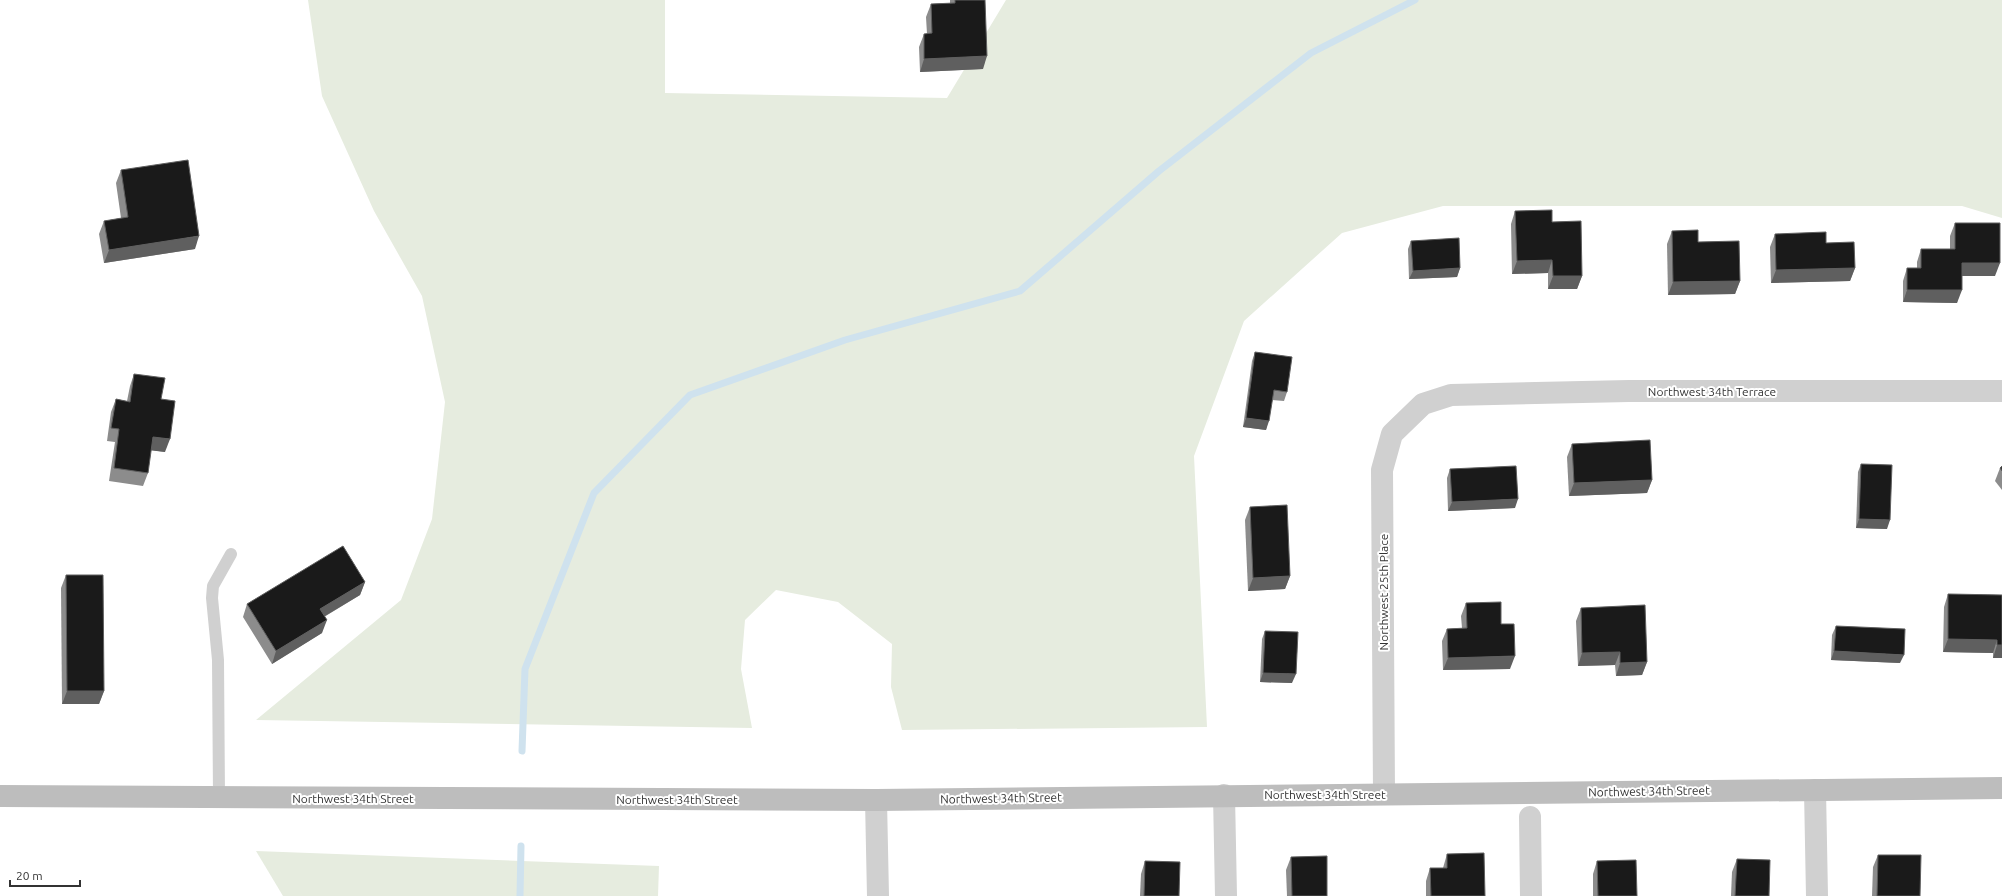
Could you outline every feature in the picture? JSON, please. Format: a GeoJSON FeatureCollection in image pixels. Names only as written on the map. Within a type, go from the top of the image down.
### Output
{"type":"FeatureCollection","features":[{"type":"Feature","properties":{"kind":"main road","name":"Northwest 34th Street"},"geometry":{"type":"LineString","coordinates":[[0,796],[876,800],[1224,795],[2002,788]]}},
{"type":"Feature","properties":{"kind":"street","name":"Northwest 34th Terrace"},"geometry":{"type":"LineString","coordinates":[[1423,404],[1451,395],[1629,392],[2002,391]]}},
{"type":"Feature","properties":{"kind":"street","name":"Northwest 25th Place"},"geometry":{"type":"LineString","coordinates":[[1384,794],[1382,470],[1392,434],[1423,404]]}},
{"type":"Feature","properties":{"kind":"street"},"geometry":{"type":"LineString","coordinates":[[1816,790],[1817,896]]}},
{"type":"Feature","properties":{"kind":"street"},"geometry":{"type":"LineString","coordinates":[[1224,795],[1226,896]]}},
{"type":"Feature","properties":{"kind":"street"},"geometry":{"type":"LineString","coordinates":[[876,800],[878,896]]}},
{"type":"Feature","properties":{"kind":"street"},"geometry":{"type":"LineString","coordinates":[[1530,817],[1531,896]]}},
{"type":"Feature","properties":{"kind":"lane"},"geometry":{"type":"LineString","coordinates":[[219,797],[218,660],[212,598],[213,586],[231,554]]}},
{"type":"Feature","properties":{"kind":"shaded area"},"geometry":{"type":"Polygon","coordinates":[[[308,0],[665,0],[665,93],[947,98],[1006,0],[2002,0],[2002,218],[1962,206],[1443,206],[1342,233],[1244,321],[1194,456],[1207,727],[902,730],[891,687],[892,644],[838,602],[776,590],[745,620],[741,669],[752,728],[256,720],[401,600],[432,519],[445,402],[422,296],[374,211],[322,96],[308,0]]]}},
{"type":"Feature","properties":{"kind":"shaded area"},"geometry":{"type":"Polygon","coordinates":[[[256,851],[659,866],[658,896],[283,896],[256,851]]]}},
{"type":"Feature","properties":{"kind":"building"},"geometry":{"type":"Polygon","coordinates":[[[955,0],[985,0],[987,56],[924,59],[924,34],[932,33],[931,4],[955,3],[955,0]]]}},
{"type":"Feature","properties":{"kind":"building"},"geometry":{"type":"Polygon","coordinates":[[[188,160],[199,236],[109,250],[104,221],[128,217],[121,170],[188,160]]]}},
{"type":"Feature","properties":{"kind":"building"},"geometry":{"type":"Polygon","coordinates":[[[1552,210],[1552,222],[1581,221],[1582,276],[1553,276],[1552,260],[1517,261],[1515,211],[1552,210]]]}},
{"type":"Feature","properties":{"kind":"building"},"geometry":{"type":"Polygon","coordinates":[[[1955,223],[2000,223],[2000,263],[1962,263],[1962,290],[1907,290],[1907,268],[1921,268],[1921,249],[1955,249],[1955,223]]]}},
{"type":"Feature","properties":{"kind":"building"},"geometry":{"type":"Polygon","coordinates":[[[1698,230],[1698,242],[1739,241],[1740,281],[1673,282],[1672,231],[1698,230]]]}},
{"type":"Feature","properties":{"kind":"building"},"geometry":{"type":"Polygon","coordinates":[[[1826,232],[1826,243],[1854,242],[1855,268],[1776,270],[1775,234],[1826,232]]]}},
{"type":"Feature","properties":{"kind":"building"},"geometry":{"type":"Polygon","coordinates":[[[1459,238],[1460,268],[1413,271],[1411,241],[1459,238]]]}},
{"type":"Feature","properties":{"kind":"building"},"geometry":{"type":"Polygon","coordinates":[[[1255,352],[1292,357],[1287,392],[1274,390],[1269,421],[1246,418],[1255,352]]]}},
{"type":"Feature","properties":{"kind":"building"},"geometry":{"type":"Polygon","coordinates":[[[134,374],[165,378],[161,399],[175,401],[170,439],[153,437],[148,473],[114,468],[119,429],[111,428],[116,399],[130,402],[134,374]]]}},
{"type":"Feature","properties":{"kind":"building"},"geometry":{"type":"Polygon","coordinates":[[[1650,440],[1652,480],[1574,483],[1572,444],[1650,440]]]}},
{"type":"Feature","properties":{"kind":"building"},"geometry":{"type":"Polygon","coordinates":[[[1861,464],[1892,465],[1890,520],[1859,519],[1861,464]]]}},
{"type":"Feature","properties":{"kind":"building"},"geometry":{"type":"Polygon","coordinates":[[[1516,466],[1518,499],[1452,502],[1450,469],[1516,466]]]}},
{"type":"Feature","properties":{"kind":"building"},"geometry":{"type":"Polygon","coordinates":[[[1287,505],[1290,576],[1253,578],[1250,507],[1287,505]]]}},
{"type":"Feature","properties":{"kind":"building"},"geometry":{"type":"Polygon","coordinates":[[[343,546],[365,582],[320,609],[327,620],[276,651],[247,604],[343,546]]]}},
{"type":"Feature","properties":{"kind":"building"},"geometry":{"type":"Polygon","coordinates":[[[66,575],[103,575],[104,691],[67,691],[66,575]]]}},
{"type":"Feature","properties":{"kind":"building"},"geometry":{"type":"Polygon","coordinates":[[[1948,594],[2002,595],[2002,645],[1997,645],[1997,640],[1948,639],[1948,594]]]}},
{"type":"Feature","properties":{"kind":"building"},"geometry":{"type":"Polygon","coordinates":[[[1501,602],[1501,624],[1514,624],[1515,656],[1448,658],[1447,629],[1467,628],[1466,603],[1501,602]]]}},
{"type":"Feature","properties":{"kind":"building"},"geometry":{"type":"Polygon","coordinates":[[[1645,605],[1647,662],[1620,663],[1620,652],[1582,653],[1581,608],[1645,605]]]}},
{"type":"Feature","properties":{"kind":"building"},"geometry":{"type":"Polygon","coordinates":[[[1836,626],[1905,629],[1904,655],[1834,651],[1836,626]]]}},
{"type":"Feature","properties":{"kind":"building"},"geometry":{"type":"Polygon","coordinates":[[[1265,631],[1298,632],[1296,674],[1263,673],[1265,631]]]}},
{"type":"Feature","properties":{"kind":"building"},"geometry":{"type":"Polygon","coordinates":[[[1484,853],[1485,896],[1431,896],[1430,868],[1447,868],[1447,854],[1484,853]]]}},
{"type":"Feature","properties":{"kind":"building"},"geometry":{"type":"Polygon","coordinates":[[[1878,855],[1921,855],[1920,896],[1877,896],[1878,855]]]}},
{"type":"Feature","properties":{"kind":"building"},"geometry":{"type":"Polygon","coordinates":[[[1327,856],[1327,896],[1292,896],[1291,857],[1327,856]]]}},
{"type":"Feature","properties":{"kind":"building"},"geometry":{"type":"Polygon","coordinates":[[[1737,859],[1770,860],[1769,896],[1735,896],[1737,859]]]}},
{"type":"Feature","properties":{"kind":"building"},"geometry":{"type":"Polygon","coordinates":[[[1636,860],[1637,896],[1598,896],[1597,861],[1636,860]]]}},
{"type":"Feature","properties":{"kind":"building"},"geometry":{"type":"Polygon","coordinates":[[[1145,861],[1180,862],[1179,896],[1144,896],[1145,861]]]}},
{"type":"Feature","properties":{"kind":"waterway"},"geometry":{"type":"LineString","coordinates":[[522,751],[525,669],[594,493],[690,395],[845,340],[1020,291],[1159,171],[1311,53],[1415,0]]}},
{"type":"Feature","properties":{"kind":"waterway"},"geometry":{"type":"LineString","coordinates":[[520,896],[521,846]]}}]}
